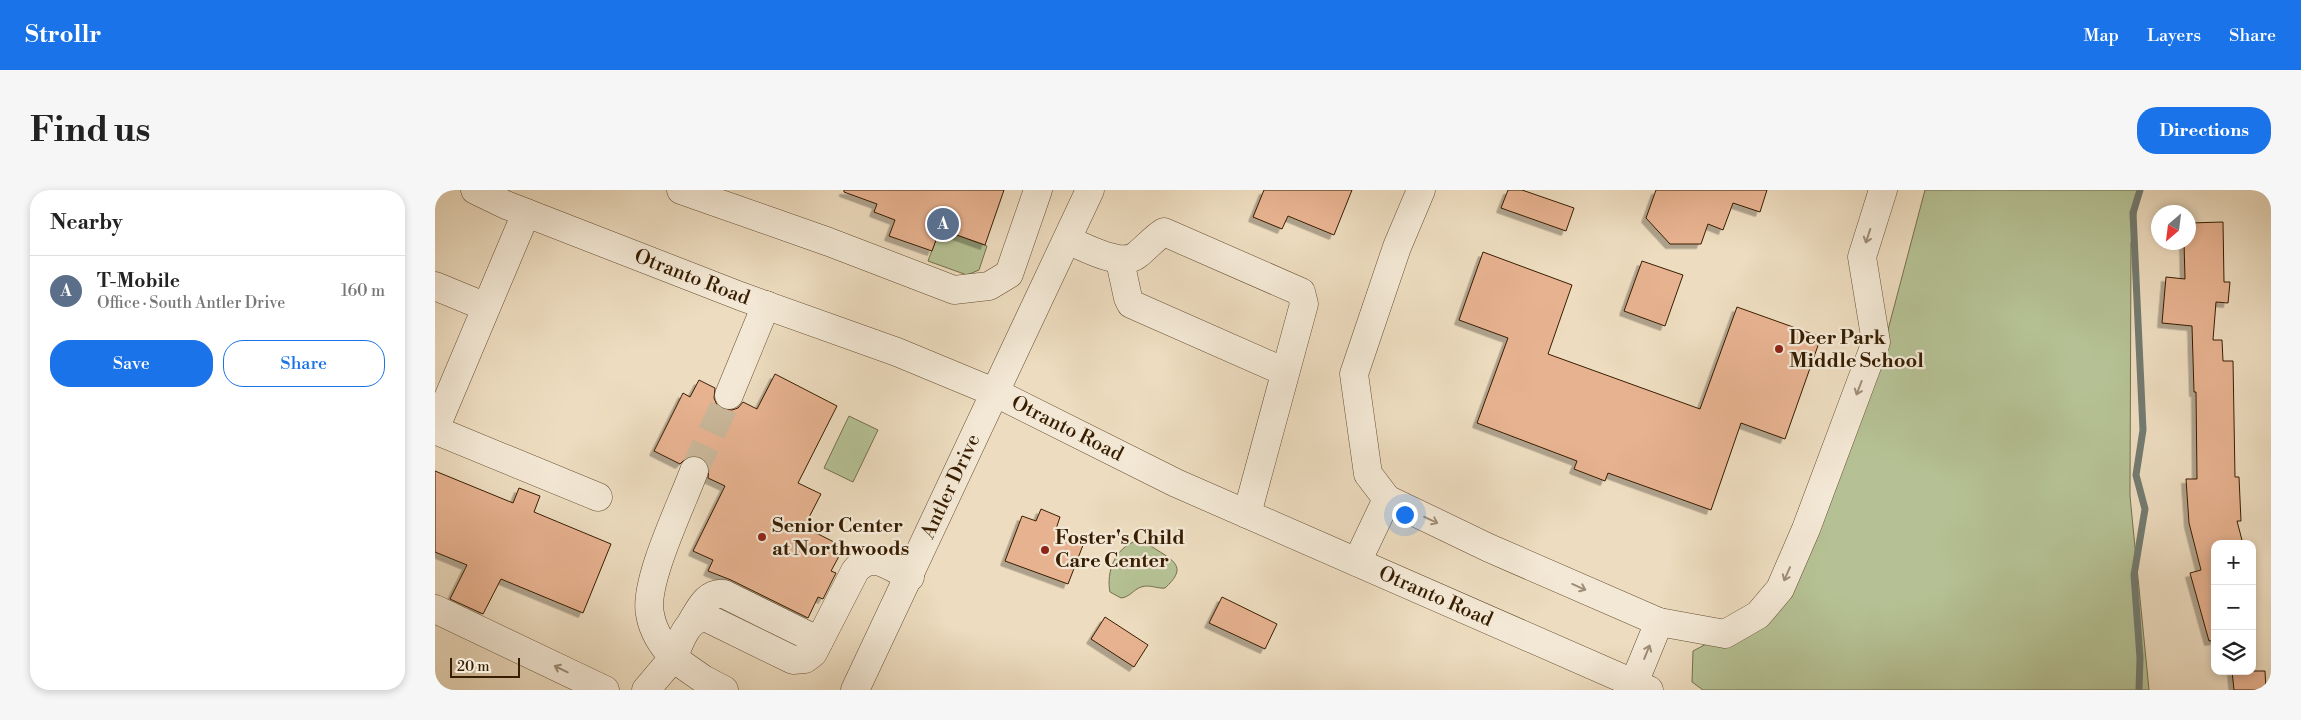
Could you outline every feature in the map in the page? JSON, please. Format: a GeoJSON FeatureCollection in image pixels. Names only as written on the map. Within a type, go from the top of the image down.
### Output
{"type":"FeatureCollection","features":[{"type":"Feature","properties":{"kind":"street","name":"Otranto Road"},"geometry":{"type":"LineString","coordinates":[[475,190],[520,203],[766,305],[897,352],[996,393],[1176,483],[1642,687]]}},
{"type":"Feature","properties":{"kind":"street"},"geometry":{"type":"LineString","coordinates":[[681,190],[829,242],[954,290],[989,286],[1009,274],[1038,190]]}},
{"type":"Feature","properties":{"kind":"street","name":"Antler Drive"},"geometry":{"type":"LineString","coordinates":[[855,690],[910,577],[1090,190]]}},
{"type":"Feature","properties":{"kind":"street"},"geometry":{"type":"LineString","coordinates":[[1421,190],[1397,248],[1354,374],[1368,474],[1387,499],[1489,548],[1659,622],[1725,634],[1758,615],[1780,589],[1806,529],[1876,342],[1862,257],[1883,190]]}},
{"type":"Feature","properties":{"kind":"street"},"geometry":{"type":"LineString","coordinates":[[520,203],[486,307],[435,430],[598,497]]}},
{"type":"Feature","properties":{"kind":"street"},"geometry":{"type":"LineString","coordinates":[[1067,240],[1120,261],[1136,256],[1152,239],[1164,232],[1301,292],[1304,304],[1247,514]]}},
{"type":"Feature","properties":{"kind":"street"},"geometry":{"type":"LineString","coordinates":[[1120,261],[1131,304],[1285,372]]}},
{"type":"Feature","properties":{"kind":"street"},"geometry":{"type":"LineString","coordinates":[[435,286],[486,307]]}},
{"type":"Feature","properties":{"kind":"street"},"geometry":{"type":"LineString","coordinates":[[729,395],[766,305]]}},
{"type":"Feature","properties":{"kind":"street"},"geometry":{"type":"LineString","coordinates":[[694,471],[649,589],[649,613],[656,636],[673,658],[703,679],[724,690]]}},
{"type":"Feature","properties":{"kind":"street"},"geometry":{"type":"LineString","coordinates":[[1357,562],[1387,499]]}},
{"type":"Feature","properties":{"kind":"street"},"geometry":{"type":"LineString","coordinates":[[647,690],[673,658],[691,622],[697,618],[705,617],[793,660],[805,659],[813,653],[855,571],[862,562],[873,559],[910,577]]}},
{"type":"Feature","properties":{"kind":"street"},"geometry":{"type":"LineString","coordinates":[[435,609],[605,690]]}},
{"type":"Feature","properties":{"kind":"street"},"geometry":{"type":"LineString","coordinates":[[1642,687],[1659,622]]}},
{"type":"Feature","properties":{"kind":"green space"},"geometry":{"type":"Polygon","coordinates":[[[1925,190],[2140,190],[2131,244],[2130,496],[2149,690],[1703,690],[1692,682],[1693,651],[1735,629],[1794,579],[1871,394],[1925,190]]]}},
{"type":"Feature","properties":{"kind":"green space"},"geometry":{"type":"Polygon","coordinates":[[[940,229],[987,246],[979,270],[967,275],[928,261],[940,229]]]}},
{"type":"Feature","properties":{"kind":"green space"},"geometry":{"type":"Polygon","coordinates":[[[849,416],[878,430],[853,482],[824,468],[849,416]]]}},
{"type":"Feature","properties":{"kind":"green space"},"geometry":{"type":"Polygon","coordinates":[[[1136,541],[1147,544],[1170,558],[1174,562],[1177,571],[1172,581],[1165,588],[1144,586],[1121,598],[1110,592],[1109,577],[1111,569],[1117,555],[1129,544],[1136,541]]]}},
{"type":"Feature","properties":{"kind":"building"},"geometry":{"type":"Polygon","coordinates":[[[844,190],[1004,190],[985,245],[940,229],[932,251],[889,236],[895,220],[874,212],[877,204],[844,192],[844,190]]]}},
{"type":"Feature","properties":{"kind":"building"},"geometry":{"type":"Polygon","coordinates":[[[1264,190],[1352,190],[1334,235],[1288,216],[1282,229],[1253,217],[1264,190]]]}},
{"type":"Feature","properties":{"kind":"building"},"geometry":{"type":"Polygon","coordinates":[[[1508,190],[1522,190],[1574,208],[1566,231],[1501,208],[1508,190]]]}},
{"type":"Feature","properties":{"kind":"building"},"geometry":{"type":"Polygon","coordinates":[[[1656,190],[1767,190],[1760,212],[1733,203],[1723,230],[1708,224],[1701,244],[1670,244],[1646,218],[1656,190]]]}},
{"type":"Feature","properties":{"kind":"building"},"geometry":{"type":"Polygon","coordinates":[[[2223,222],[2224,282],[2230,282],[2228,303],[2216,302],[2213,340],[2222,340],[2223,361],[2233,361],[2235,477],[2239,477],[2241,521],[2237,521],[2242,540],[2211,540],[2211,641],[2209,641],[2190,573],[2201,570],[2189,523],[2186,479],[2197,479],[2196,392],[2194,392],[2192,326],[2162,323],[2166,277],[2185,279],[2184,250],[2196,250],[2196,223],[2223,222]]]}},
{"type":"Feature","properties":{"kind":"building","name":"Deer Park Middle School"},"geometry":{"type":"Polygon","coordinates":[[[1483,252],[1572,285],[1548,354],[1700,409],[1737,307],[1821,337],[1785,439],[1741,423],[1711,510],[1608,473],[1605,481],[1574,469],[1577,461],[1477,423],[1508,338],[1459,320],[1483,252]]]}},
{"type":"Feature","properties":{"kind":"building"},"geometry":{"type":"Polygon","coordinates":[[[1642,261],[1683,275],[1665,326],[1624,311],[1642,261]]]}},
{"type":"Feature","properties":{"kind":"building"},"geometry":{"type":"Polygon","coordinates":[[[775,374],[837,406],[798,483],[821,494],[804,527],[844,547],[831,571],[836,573],[823,599],[818,597],[808,618],[731,580],[708,571],[713,560],[693,551],[725,486],[708,478],[709,468],[706,461],[700,457],[691,456],[680,464],[654,451],[683,393],[690,397],[699,380],[715,388],[714,398],[717,405],[723,409],[732,410],[738,408],[743,402],[757,409],[775,374]]]}},
{"type":"Feature","properties":{"kind":"building"},"geometry":{"type":"Polygon","coordinates":[[[435,471],[513,503],[519,488],[540,496],[534,512],[611,544],[583,613],[501,579],[483,614],[450,599],[467,565],[435,552],[435,471]]]}},
{"type":"Feature","properties":{"kind":"building","name":"Foster's Child Care Center"},"geometry":{"type":"Polygon","coordinates":[[[1041,509],[1060,517],[1056,529],[1085,540],[1068,584],[1005,561],[1022,516],[1036,521],[1041,509]]]}},
{"type":"Feature","properties":{"kind":"building"},"geometry":{"type":"Polygon","coordinates":[[[1222,597],[1277,624],[1265,649],[1209,623],[1222,597]]]}},
{"type":"Feature","properties":{"kind":"building"},"geometry":{"type":"Polygon","coordinates":[[[1105,617],[1148,645],[1134,667],[1091,639],[1105,617]]]}},
{"type":"Feature","properties":{"kind":"building"},"geometry":{"type":"Polygon","coordinates":[[[2256,671],[2265,671],[2266,690],[2234,690],[2232,675],[2256,675],[2256,671]]]}},
{"type":"Feature","properties":{"kind":"waterway"},"geometry":{"type":"LineString","coordinates":[[2139,690],[2140,658],[2134,575],[2145,509],[2136,475],[2143,430],[2133,213],[2140,190]]}},
{"type":"Feature","properties":{"kind":"tunnel"},"geometry":{"type":"LineString","coordinates":[[694,471],[729,395]]}},
{"type":"Feature","properties":{"kind":"place","name":"T-Mobile"},"geometry":{"type":"Point","coordinates":[943,224]}},
{"type":"Feature","properties":{"kind":"place","name":"Deer Park Middle School"},"geometry":{"type":"Point","coordinates":[1779,349]}},
{"type":"Feature","properties":{"kind":"place","name":"Senior Center at Northwoods"},"geometry":{"type":"Point","coordinates":[762,537]}},
{"type":"Feature","properties":{"kind":"place","name":"Foster's Child Care Center"},"geometry":{"type":"Point","coordinates":[1045,550]}}]}
